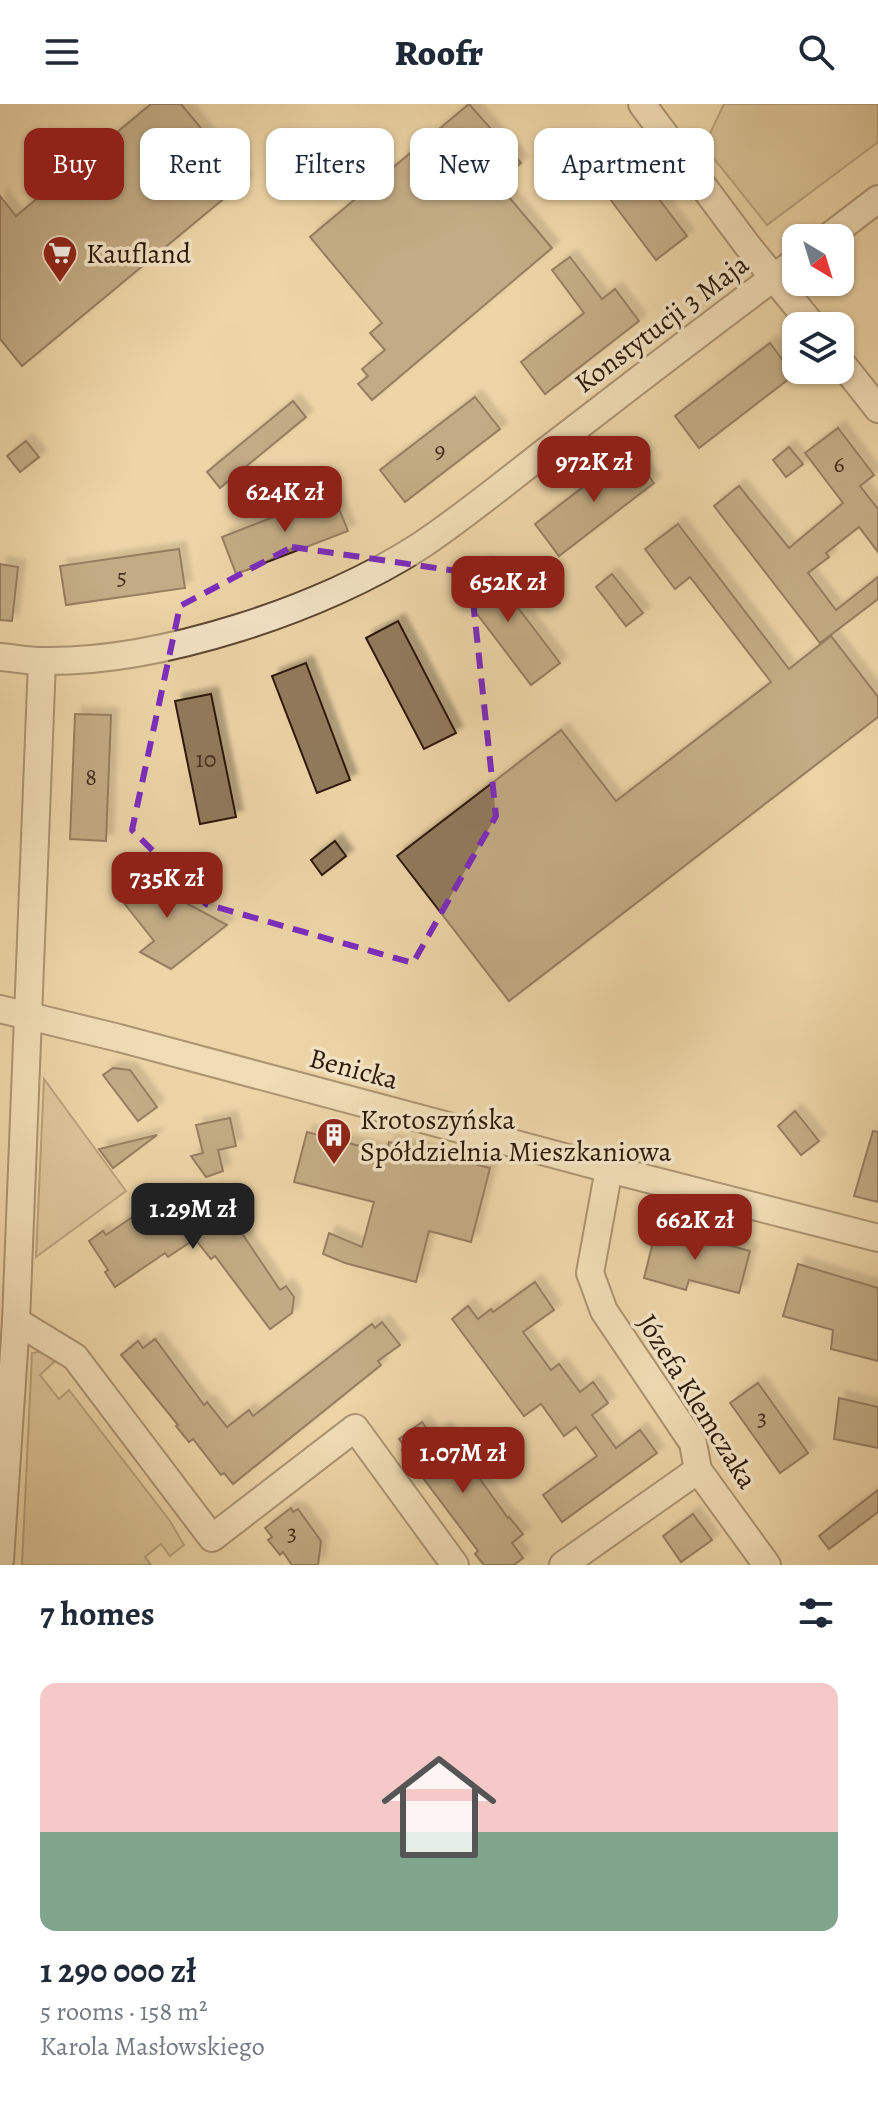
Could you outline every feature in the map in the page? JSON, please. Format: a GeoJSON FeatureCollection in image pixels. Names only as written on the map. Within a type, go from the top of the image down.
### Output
{"type":"FeatureCollection","features":[{"type":"Feature","properties":{"kind":"street"},"geometry":{"type":"LineString","coordinates":[[642,104],[802,312]]}},
{"type":"Feature","properties":{"kind":"street"},"geometry":{"type":"LineString","coordinates":[[845,224],[878,199]]}},
{"type":"Feature","properties":{"kind":"street","name":"Konstytucji 3 Maja"},"geometry":{"type":"LineString","coordinates":[[0,657],[42,661],[155,649],[222,632],[307,604],[357,581],[419,546],[463,514],[782,272]]}},
{"type":"Feature","properties":{"kind":"street"},"geometry":{"type":"LineString","coordinates":[[854,379],[878,409]]}},
{"type":"Feature","properties":{"kind":"street"},"geometry":{"type":"LineString","coordinates":[[0,1560],[16,1321],[42,661]]}},
{"type":"Feature","properties":{"kind":"street","name":"Benicka"},"geometry":{"type":"LineString","coordinates":[[0,1009],[878,1238]]}},
{"type":"Feature","properties":{"kind":"street","name":"Józefa Klemczaka"},"geometry":{"type":"LineString","coordinates":[[609,1169],[590,1273],[604,1311],[693,1443],[698,1470],[767,1565]]}},
{"type":"Feature","properties":{"kind":"street"},"geometry":{"type":"LineString","coordinates":[[16,1321],[75,1357],[212,1538],[355,1428],[455,1565]]}},
{"type":"Feature","properties":{"kind":"street"},"geometry":{"type":"LineString","coordinates":[[563,1565],[698,1470]]}},
{"type":"Feature","properties":{"kind":"highlighted area"},"geometry":{"type":"Polygon","coordinates":[[[292,547],[470,573],[496,816],[413,963],[206,904],[132,830],[180,606],[292,547]]]}},
{"type":"Feature","properties":{"kind":"shaded area"},"geometry":{"type":"Polygon","coordinates":[[[724,104],[878,104],[878,142],[767,225],[714,159],[713,128],[724,104]]]}},
{"type":"Feature","properties":{"kind":"shaded area"},"geometry":{"type":"Polygon","coordinates":[[[44,1079],[126,1191],[36,1257],[44,1079]]]}},
{"type":"Feature","properties":{"kind":"shaded area"},"geometry":{"type":"Polygon","coordinates":[[[43,1351],[56,1360],[40,1375],[59,1399],[69,1390],[170,1521],[184,1545],[170,1556],[161,1544],[145,1557],[151,1565],[22,1565],[32,1353],[43,1351]]]}},
{"type":"Feature","properties":{"kind":"building","name":"Kaufland"},"geometry":{"type":"Polygon","coordinates":[[[151,104],[181,104],[201,128],[140,128],[140,200],[222,200],[22,366],[0,339],[0,196],[16,216],[35,200],[124,200],[122,128],[151,104]]]}},
{"type":"Feature","properties":{"kind":"building"},"geometry":{"type":"Polygon","coordinates":[[[469,104],[490,128],[440,128],[469,104]]]}},
{"type":"Feature","properties":{"kind":"building"},"geometry":{"type":"Polygon","coordinates":[[[410,153],[410,200],[511,200],[552,248],[372,400],[358,384],[368,376],[362,369],[385,350],[370,333],[382,323],[310,237],[354,200],[394,200],[394,167],[410,153]]]}},
{"type":"Feature","properties":{"kind":"building"},"geometry":{"type":"Polygon","coordinates":[[[611,200],[660,200],[687,236],[656,260],[611,200]]]}},
{"type":"Feature","properties":{"kind":"building"},"geometry":{"type":"Polygon","coordinates":[[[570,257],[602,299],[615,289],[639,321],[545,394],[521,362],[584,313],[552,270],[570,257]]]}},
{"type":"Feature","properties":{"kind":"building"},"geometry":{"type":"Polygon","coordinates":[[[770,343],[782,359],[782,384],[699,448],[675,416],[770,343]]]}},
{"type":"Feature","properties":{"kind":"building"},"geometry":{"type":"Polygon","coordinates":[[[475,397],[500,429],[405,502],[380,470],[475,397]]]}},
{"type":"Feature","properties":{"kind":"building"},"geometry":{"type":"Polygon","coordinates":[[[293,401],[306,417],[220,488],[207,472],[293,401]]]}},
{"type":"Feature","properties":{"kind":"building"},"geometry":{"type":"Polygon","coordinates":[[[838,428],[874,475],[860,486],[878,509],[878,552],[859,527],[826,553],[829,557],[808,573],[836,610],[878,577],[878,599],[820,643],[714,506],[739,486],[789,548],[843,503],[805,453],[838,428]]]}},
{"type":"Feature","properties":{"kind":"building"},"geometry":{"type":"Polygon","coordinates":[[[26,441],[39,457],[20,472],[7,456],[26,441]]]}},
{"type":"Feature","properties":{"kind":"building"},"geometry":{"type":"Polygon","coordinates":[[[789,447],[803,464],[786,477],[773,460],[789,447]]]}},
{"type":"Feature","properties":{"kind":"building"},"geometry":{"type":"Polygon","coordinates":[[[630,451],[654,483],[559,556],[535,524],[630,451]]]}},
{"type":"Feature","properties":{"kind":"building"},"geometry":{"type":"Polygon","coordinates":[[[333,494],[348,531],[236,574],[222,537],[333,494]]]}},
{"type":"Feature","properties":{"kind":"building"},"geometry":{"type":"Polygon","coordinates":[[[678,524],[789,669],[831,636],[878,697],[878,717],[509,1001],[397,856],[561,730],[616,801],[771,682],[690,577],[675,589],[645,549],[678,524]]]}},
{"type":"Feature","properties":{"kind":"building"},"geometry":{"type":"Polygon","coordinates":[[[179,549],[185,588],[66,605],[60,566],[179,549]]]}},
{"type":"Feature","properties":{"kind":"building"},"geometry":{"type":"Polygon","coordinates":[[[484,563],[560,663],[531,685],[455,585],[484,563]]]}},
{"type":"Feature","properties":{"kind":"building"},"geometry":{"type":"Polygon","coordinates":[[[0,564],[18,567],[12,621],[0,620],[0,564]]]}},
{"type":"Feature","properties":{"kind":"building"},"geometry":{"type":"Polygon","coordinates":[[[612,574],[643,613],[626,626],[596,587],[612,574]]]}},
{"type":"Feature","properties":{"kind":"building"},"geometry":{"type":"Polygon","coordinates":[[[398,621],[456,733],[424,749],[366,638],[398,621]]]}},
{"type":"Feature","properties":{"kind":"building"},"geometry":{"type":"Polygon","coordinates":[[[306,663],[350,780],[317,793],[272,676],[306,663]]]}},
{"type":"Feature","properties":{"kind":"building"},"geometry":{"type":"Polygon","coordinates":[[[211,694],[236,817],[200,824],[175,701],[211,694]]]}},
{"type":"Feature","properties":{"kind":"building"},"geometry":{"type":"Polygon","coordinates":[[[75,714],[111,715],[106,841],[70,839],[75,714]]]}},
{"type":"Feature","properties":{"kind":"building"},"geometry":{"type":"Polygon","coordinates":[[[335,841],[346,856],[322,875],[311,860],[335,841]]]}},
{"type":"Feature","properties":{"kind":"building"},"geometry":{"type":"Polygon","coordinates":[[[149,866],[173,896],[227,925],[171,969],[140,952],[154,941],[116,893],[149,866]]]}},
{"type":"Feature","properties":{"kind":"building"},"geometry":{"type":"Polygon","coordinates":[[[113,1068],[130,1070],[157,1107],[138,1121],[103,1075],[113,1068]]]}},
{"type":"Feature","properties":{"kind":"building"},"geometry":{"type":"Polygon","coordinates":[[[795,1111],[819,1141],[801,1155],[778,1126],[795,1111]]]}},
{"type":"Feature","properties":{"kind":"building"},"geometry":{"type":"Polygon","coordinates":[[[230,1118],[236,1146],[218,1150],[223,1171],[206,1177],[191,1156],[203,1153],[196,1125],[230,1118]]]}},
{"type":"Feature","properties":{"kind":"building"},"geometry":{"type":"Polygon","coordinates":[[[873,1131],[878,1132],[878,1202],[854,1196],[873,1131]]]}},
{"type":"Feature","properties":{"kind":"building"},"geometry":{"type":"Polygon","coordinates":[[[307,1132],[386,1153],[389,1142],[490,1168],[471,1242],[429,1231],[416,1282],[323,1254],[329,1233],[362,1247],[374,1202],[294,1182],[307,1132]]]}},
{"type":"Feature","properties":{"kind":"building"},"geometry":{"type":"Polygon","coordinates":[[[157,1135],[113,1168],[99,1149],[157,1135]]]}},
{"type":"Feature","properties":{"kind":"building"},"geometry":{"type":"Polygon","coordinates":[[[177,1195],[201,1196],[216,1217],[220,1214],[228,1224],[233,1220],[280,1290],[286,1286],[294,1297],[292,1313],[270,1329],[215,1256],[211,1259],[195,1239],[168,1257],[165,1253],[115,1287],[89,1241],[103,1231],[106,1235],[134,1216],[137,1220],[144,1214],[147,1217],[177,1195]]]}},
{"type":"Feature","properties":{"kind":"building"},"geometry":{"type":"Polygon","coordinates":[[[657,1226],[750,1251],[739,1293],[689,1280],[686,1290],[644,1278],[657,1226]]]}},
{"type":"Feature","properties":{"kind":"building"},"geometry":{"type":"Polygon","coordinates":[[[798,1264],[878,1288],[878,1361],[831,1349],[833,1330],[783,1316],[798,1264]]]}},
{"type":"Feature","properties":{"kind":"building"},"geometry":{"type":"Polygon","coordinates":[[[535,1282],[554,1310],[523,1332],[551,1370],[559,1364],[580,1392],[593,1382],[608,1403],[592,1415],[616,1448],[640,1430],[657,1453],[562,1522],[543,1495],[597,1456],[576,1427],[564,1436],[541,1404],[524,1416],[452,1319],[468,1306],[478,1319],[535,1282]]]}},
{"type":"Feature","properties":{"kind":"building"},"geometry":{"type":"Polygon","coordinates":[[[382,1322],[400,1345],[378,1361],[381,1365],[233,1484],[224,1473],[221,1475],[193,1439],[189,1442],[121,1355],[138,1341],[143,1348],[155,1339],[204,1405],[207,1402],[227,1427],[249,1410],[253,1416],[372,1324],[375,1328],[382,1322]]]}},
{"type":"Feature","properties":{"kind":"building"},"geometry":{"type":"Polygon","coordinates":[[[758,1383],[808,1453],[780,1473],[730,1403],[758,1383]]]}},
{"type":"Feature","properties":{"kind":"building"},"geometry":{"type":"Polygon","coordinates":[[[839,1398],[878,1407],[878,1448],[834,1439],[839,1398]]]}},
{"type":"Feature","properties":{"kind":"building"},"geometry":{"type":"Polygon","coordinates":[[[422,1422],[433,1437],[444,1429],[523,1534],[512,1543],[523,1558],[514,1565],[484,1565],[475,1554],[478,1551],[402,1450],[406,1448],[399,1439],[422,1422]]]}},
{"type":"Feature","properties":{"kind":"building"},"geometry":{"type":"Polygon","coordinates":[[[878,1490],[878,1512],[829,1549],[819,1536],[878,1490]]]}},
{"type":"Feature","properties":{"kind":"building"},"geometry":{"type":"Polygon","coordinates":[[[291,1508],[293,1512],[298,1509],[321,1541],[318,1565],[292,1565],[283,1552],[280,1555],[268,1540],[272,1537],[265,1528],[291,1508]]]}},
{"type":"Feature","properties":{"kind":"building"},"geometry":{"type":"Polygon","coordinates":[[[693,1514],[712,1540],[681,1562],[663,1536],[693,1514]]]}},
{"type":"Feature","properties":{"kind":"place","name":"Kaufland"},"geometry":{"type":"Point","coordinates":[60,284]}},
{"type":"Feature","properties":{"kind":"place","name":"Krotoszyńska Spółdzielnia Mieszkaniowa"},"geometry":{"type":"Point","coordinates":[334,1166]}}]}
